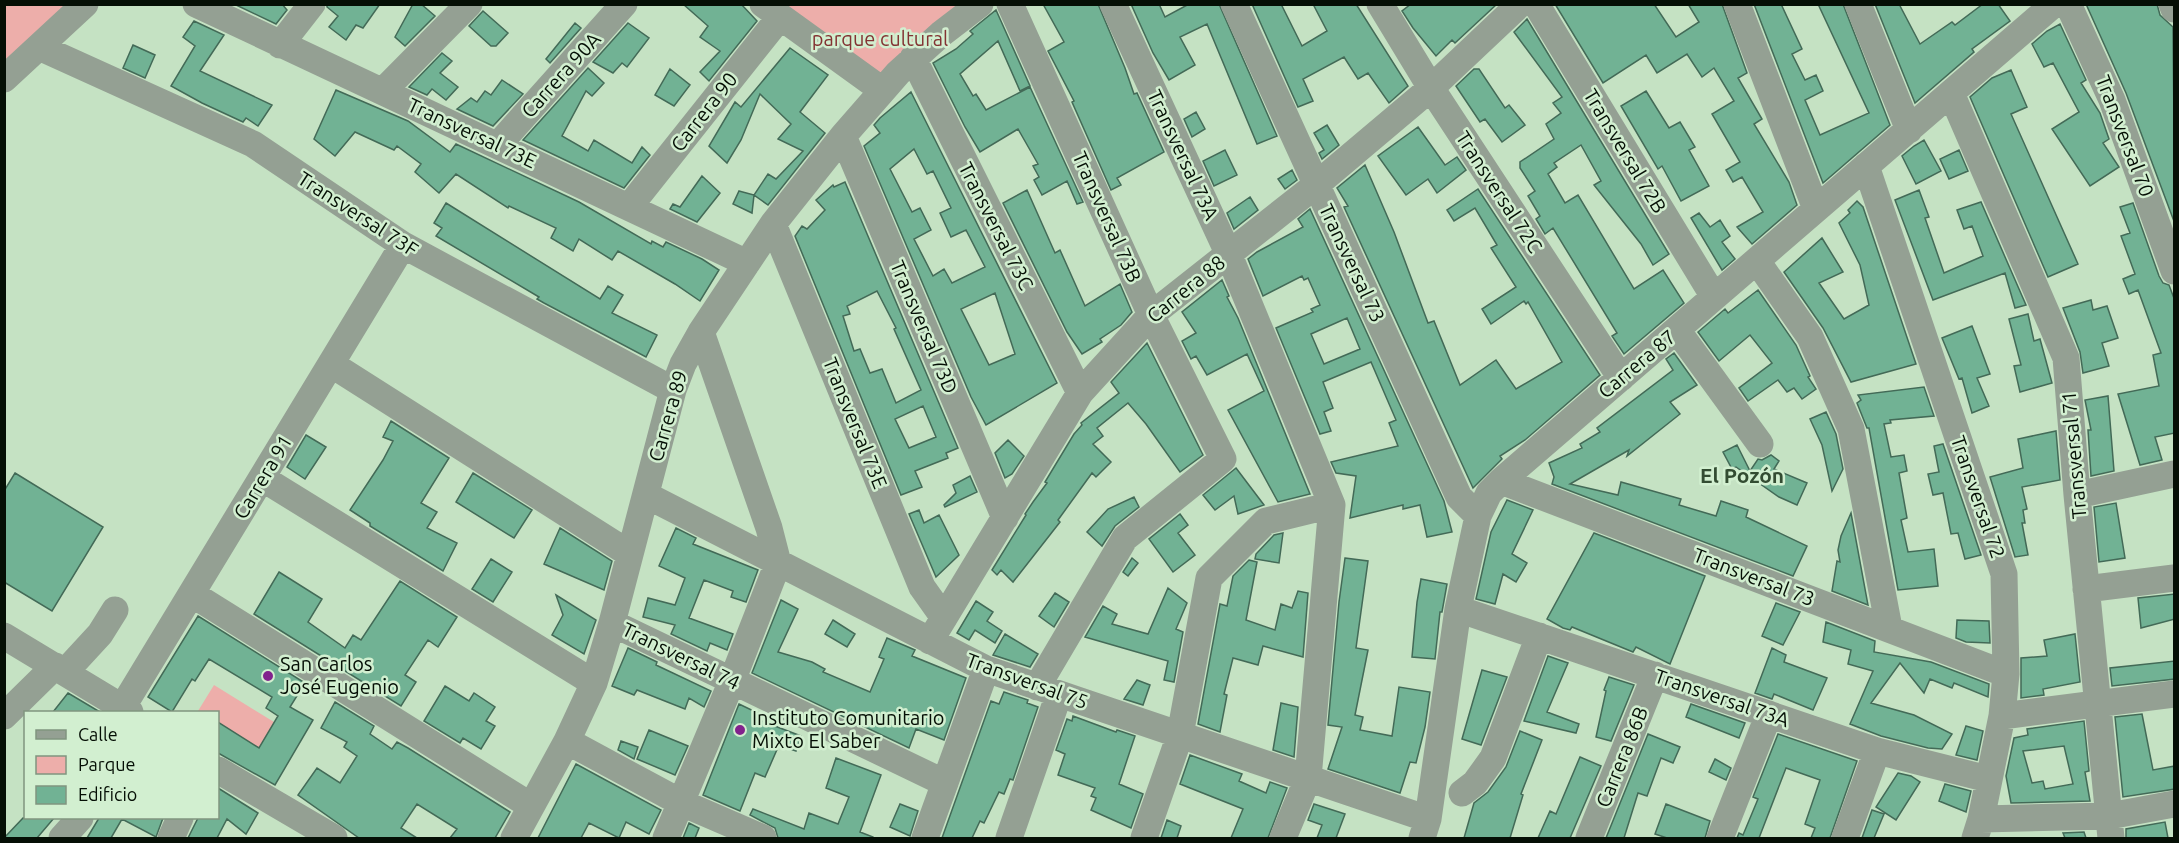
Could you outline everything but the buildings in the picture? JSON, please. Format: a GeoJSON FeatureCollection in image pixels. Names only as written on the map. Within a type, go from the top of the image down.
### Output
{"type":"FeatureCollection","features":[{"type":"Feature","properties":{"kind":"street"},"geometry":{"type":"LineString","coordinates":[[4,79],[85,4]]}},
{"type":"Feature","properties":{"kind":"street","name":"Transversal 73E"},"geometry":{"type":"LineString","coordinates":[[196,4],[747,263]]}},
{"type":"Feature","properties":{"kind":"street"},"geometry":{"type":"LineString","coordinates":[[280,45],[312,4]]}},
{"type":"Feature","properties":{"kind":"street"},"geometry":{"type":"LineString","coordinates":[[382,91],[469,4]]}},
{"type":"Feature","properties":{"kind":"street","name":"Carrera 90A"},"geometry":{"type":"LineString","coordinates":[[498,145],[624,4]]}},
{"type":"Feature","properties":{"kind":"street","name":"Carrera 89"},"geometry":{"type":"LineString","coordinates":[[514,838],[567,741],[594,683],[673,390],[683,364],[701,332],[773,224],[843,136],[913,58],[980,4]]}},
{"type":"Feature","properties":{"kind":"street","name":"Transversal 73B"},"geometry":{"type":"LineString","coordinates":[[1010,4],[1151,315],[1223,459],[1125,538],[1048,690]]}},
{"type":"Feature","properties":{"kind":"street","name":"Transversal 73A"},"geometry":{"type":"LineString","coordinates":[[1113,4],[1229,255],[1332,505]]}},
{"type":"Feature","properties":{"kind":"street","name":"Transversal 73"},"geometry":{"type":"LineString","coordinates":[[1234,4],[1459,497],[1478,516]]}},
{"type":"Feature","properties":{"kind":"street","name":"Transversal 72C"},"geometry":{"type":"LineString","coordinates":[[1380,4],[1431,88],[1621,378]]}},
{"type":"Feature","properties":{"kind":"street"},"geometry":{"type":"LineString","coordinates":[[1737,4],[1816,209]]}},
{"type":"Feature","properties":{"kind":"street"},"geometry":{"type":"LineString","coordinates":[[1858,4],[1909,130]]}},
{"type":"Feature","properties":{"kind":"street","name":"Carrera 87"},"geometry":{"type":"LineString","coordinates":[[1425,829],[1458,609],[1478,516],[1489,493],[2054,4]]}},
{"type":"Feature","properties":{"kind":"street","name":"Transversal 70"},"geometry":{"type":"LineString","coordinates":[[2068,4],[2112,100],[2175,271]]}},
{"type":"Feature","properties":{"kind":"street"},"geometry":{"type":"LineString","coordinates":[[2172,4],[2175,9]]}},
{"type":"Feature","properties":{"kind":"street","name":"Carrera 88"},"geometry":{"type":"LineString","coordinates":[[930,641],[1080,393],[1151,315],[1316,185],[1431,88],[1519,6]]}},
{"type":"Feature","properties":{"kind":"street","name":"Transversal 72B"},"geometry":{"type":"LineString","coordinates":[[1519,6],[1714,297]]}},
{"type":"Feature","properties":{"kind":"street"},"geometry":{"type":"LineString","coordinates":[[771,10],[882,90]]}},
{"type":"Feature","properties":{"kind":"street","name":"Carrera 90"},"geometry":{"type":"LineString","coordinates":[[629,207],[771,10]]}},
{"type":"Feature","properties":{"kind":"street","name":"Transversal 73F"},"geometry":{"type":"LineString","coordinates":[[39,47],[253,144],[403,245],[673,390]]}},
{"type":"Feature","properties":{"kind":"street","name":"Transversal 73C"},"geometry":{"type":"LineString","coordinates":[[913,58],[1080,393]]}},
{"type":"Feature","properties":{"kind":"street","name":"Transversal 71"},"geometry":{"type":"LineString","coordinates":[[1951,93],[2066,358],[2077,495],[2110,827]]}},
{"type":"Feature","properties":{"kind":"street","name":"Transversal 73D"},"geometry":{"type":"LineString","coordinates":[[843,136],[1005,518]]}},
{"type":"Feature","properties":{"kind":"street","name":"Transversal 72"},"geometry":{"type":"LineString","coordinates":[[1866,166],[2004,574],[2006,674],[2002,716],[1978,829]]}},
{"type":"Feature","properties":{"kind":"street","name":"Transversal 73E"},"geometry":{"type":"LineString","coordinates":[[773,224],[922,587],[944,618]]}},
{"type":"Feature","properties":{"kind":"street","name":"Carrera 91"},"geometry":{"type":"LineString","coordinates":[[126,710],[192,594],[403,245]]}},
{"type":"Feature","properties":{"kind":"street"},"geometry":{"type":"LineString","coordinates":[[1757,261],[1810,337],[1851,429],[1889,628]]}},
{"type":"Feature","properties":{"kind":"street"},"geometry":{"type":"LineString","coordinates":[[1677,330],[1760,444]]}},
{"type":"Feature","properties":{"kind":"street"},"geometry":{"type":"LineString","coordinates":[[666,838],[732,681],[778,563],[769,528],[701,332]]}},
{"type":"Feature","properties":{"kind":"street"},"geometry":{"type":"LineString","coordinates":[[331,364],[630,554]]}},
{"type":"Feature","properties":{"kind":"street"},"geometry":{"type":"LineString","coordinates":[[2077,495],[2175,474]]}},
{"type":"Feature","properties":{"kind":"street"},"geometry":{"type":"LineString","coordinates":[[262,478],[594,683]]}},
{"type":"Feature","properties":{"kind":"street","name":"Transversal 73"},"geometry":{"type":"LineString","coordinates":[[1501,481],[2006,674]]}},
{"type":"Feature","properties":{"kind":"street","name":"Transversal 75"},"geometry":{"type":"LineString","coordinates":[[646,495],[986,669],[1308,778],[1425,829]]}},
{"type":"Feature","properties":{"kind":"street"},"geometry":{"type":"LineString","coordinates":[[1144,838],[1180,735],[1209,578],[1266,521],[1332,505],[1308,778],[1283,838]]}},
{"type":"Feature","properties":{"kind":"street"},"geometry":{"type":"LineString","coordinates":[[2086,589],[2175,578]]}},
{"type":"Feature","properties":{"kind":"street"},"geometry":{"type":"LineString","coordinates":[[192,594],[531,806]]}},
{"type":"Feature","properties":{"kind":"street","name":"Transversal 73A"},"geometry":{"type":"LineString","coordinates":[[1458,609],[1877,751],[1988,779]]}},
{"type":"Feature","properties":{"kind":"street"},"geometry":{"type":"LineString","coordinates":[[4,716],[100,634],[115,610]]}},
{"type":"Feature","properties":{"kind":"street","name":"Transversal 74"},"geometry":{"type":"LineString","coordinates":[[612,623],[945,783]]}},
{"type":"Feature","properties":{"kind":"street"},"geometry":{"type":"LineString","coordinates":[[4,636],[126,710]]}},
{"type":"Feature","properties":{"kind":"street"},"geometry":{"type":"LineString","coordinates":[[1462,793],[1475,783],[1493,758],[1539,636]]}},
{"type":"Feature","properties":{"kind":"street"},"geometry":{"type":"LineString","coordinates":[[925,838],[986,669]]}},
{"type":"Feature","properties":{"kind":"street","name":"Carrera 86B"},"geometry":{"type":"LineString","coordinates":[[1589,838],[1655,675]]}},
{"type":"Feature","properties":{"kind":"street"},"geometry":{"type":"LineString","coordinates":[[1010,838],[1048,690]]}},
{"type":"Feature","properties":{"kind":"street"},"geometry":{"type":"LineString","coordinates":[[2002,716],[2175,694]]}},
{"type":"Feature","properties":{"kind":"street"},"geometry":{"type":"LineString","coordinates":[[1720,838],[1769,714]]}},
{"type":"Feature","properties":{"kind":"street"},"geometry":{"type":"LineString","coordinates":[[567,741],[682,803],[763,838]]}},
{"type":"Feature","properties":{"kind":"street"},"geometry":{"type":"LineString","coordinates":[[1845,838],[1877,751]]}},
{"type":"Feature","properties":{"kind":"street"},"geometry":{"type":"LineString","coordinates":[[219,771],[334,838]]}},
{"type":"Feature","properties":{"kind":"street"},"geometry":{"type":"LineString","coordinates":[[1978,829],[2110,827],[2175,804]]}},
{"type":"Feature","properties":{"kind":"street"},"geometry":{"type":"LineString","coordinates":[[62,838],[79,819]]}},
{"type":"Feature","properties":{"kind":"street"},"geometry":{"type":"LineString","coordinates":[[171,838],[180,819]]}},
{"type":"Feature","properties":{"kind":"green space"},"geometry":{"type":"Polygon","coordinates":[[[5,5],[72,5],[5,68],[5,5]]]}},
{"type":"Feature","properties":{"kind":"green space","name":"parque cultural"},"geometry":{"type":"Polygon","coordinates":[[[773,5],[971,5],[883,82],[773,5]]]}},
{"type":"Feature","properties":{"kind":"green space"},"geometry":{"type":"Polygon","coordinates":[[[214,685],[274,722],[259,748],[219,724],[219,711],[198,711],[214,685]]]}},
{"type":"Feature","properties":{"kind":"place","name":"San Carlos José Eugenio"},"geometry":{"type":"Point","coordinates":[268,676]}},
{"type":"Feature","properties":{"kind":"place","name":"Instituto Comunitario Mixto El Saber"},"geometry":{"type":"Point","coordinates":[740,730]}},
{"type":"Feature","properties":{"kind":"district","name":"El Pozón"},"geometry":{"type":"Point","coordinates":[1742,476]}}]}
